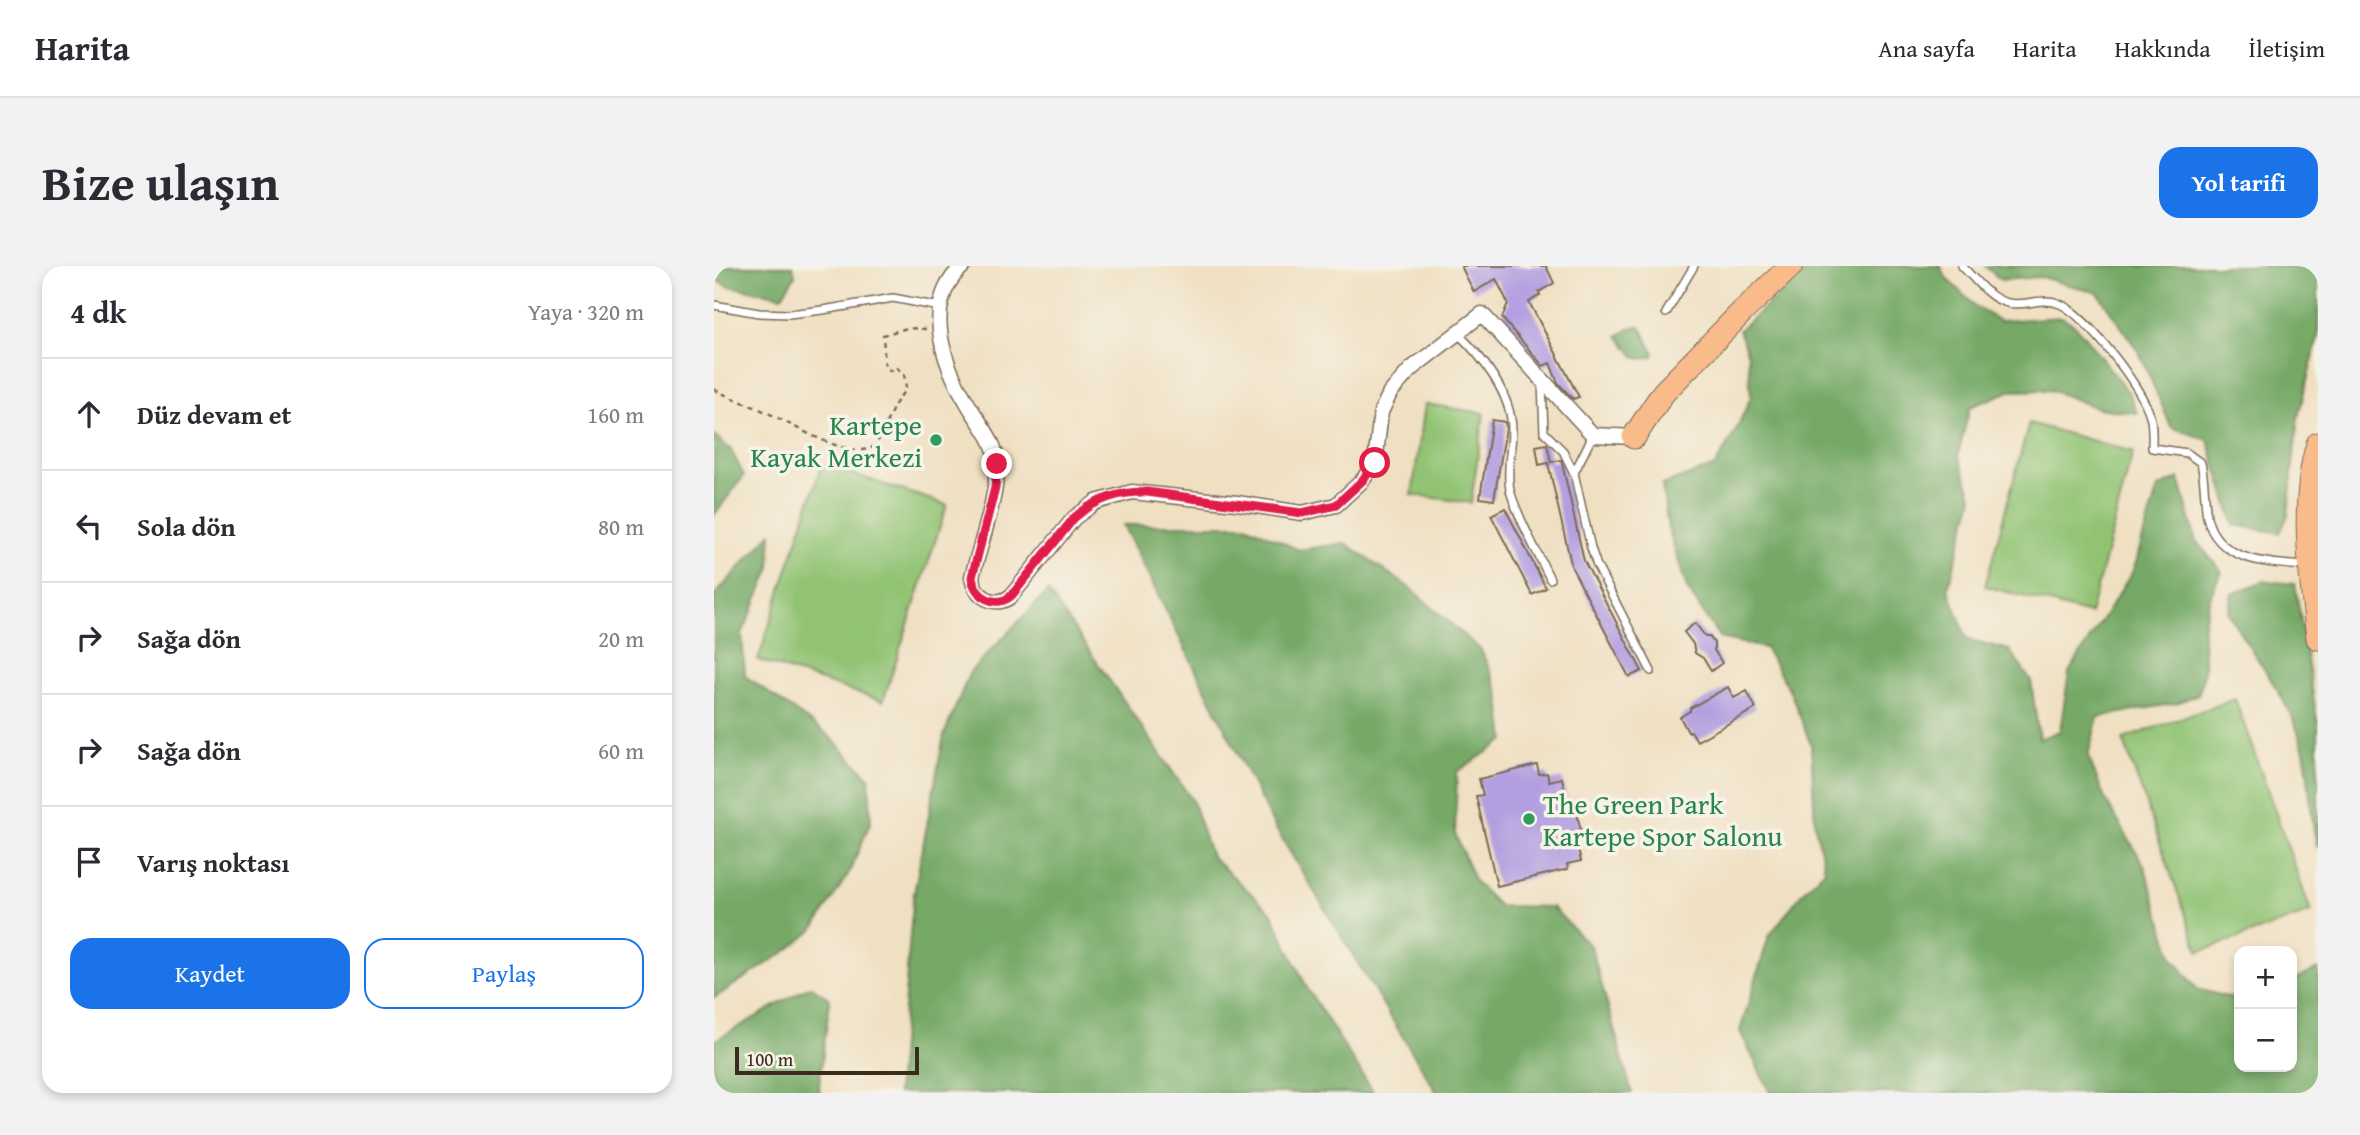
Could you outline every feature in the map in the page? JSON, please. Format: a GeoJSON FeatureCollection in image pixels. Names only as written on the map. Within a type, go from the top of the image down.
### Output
{"type":"FeatureCollection","features":[{"type":"Feature","properties":{"kind":"main road"},"geometry":{"type":"LineString","coordinates":[[1634,437],[1664,393],[1742,311],[1791,266]]}},
{"type":"Feature","properties":{"kind":"main road"},"geometry":{"type":"LineString","coordinates":[[2318,444],[2309,506],[2309,567],[2318,638]]}},
{"type":"Feature","properties":{"kind":"street"},"geometry":{"type":"LineString","coordinates":[[962,266],[949,281],[940,307],[939,329],[955,380],[995,453],[997,478],[972,577],[974,590],[992,601],[1012,595],[1067,526],[1084,509],[1120,494],[1147,492],[1302,513],[1336,505],[1362,481],[1375,463],[1381,412],[1390,393],[1411,369],[1482,314],[1592,435],[1634,437]]}},
{"type":"Feature","properties":{"kind":"lane"},"geometry":{"type":"LineString","coordinates":[[1666,313],[1694,266]]}},
{"type":"Feature","properties":{"kind":"lane"},"geometry":{"type":"LineString","coordinates":[[1962,266],[1998,299],[2016,303],[2045,300],[2064,306],[2076,314],[2103,342],[2146,403],[2152,426],[2151,448],[2187,453],[2201,463],[2207,518],[2211,530],[2230,551],[2261,562],[2309,567]]}},
{"type":"Feature","properties":{"kind":"lane"},"geometry":{"type":"LineString","coordinates":[[714,305],[760,313],[789,314],[893,298],[940,307]]}},
{"type":"Feature","properties":{"kind":"lane"},"geometry":{"type":"LineString","coordinates":[[1457,333],[1483,360],[1508,408],[1512,432],[1508,476],[1511,492],[1550,579]]}},
{"type":"Feature","properties":{"kind":"lane"},"geometry":{"type":"LineString","coordinates":[[1542,379],[1544,432],[1563,451],[1574,473],[1597,566],[1651,671]]}},
{"type":"Feature","properties":{"kind":"lane"},"geometry":{"type":"LineString","coordinates":[[1574,473],[1592,435]]}},
{"type":"Feature","properties":{"kind":"path"},"geometry":{"type":"LineString","coordinates":[[714,389],[839,447],[866,450],[877,443],[894,406],[906,388],[904,374],[897,368],[893,372],[885,367],[883,335],[907,328],[939,329]]}},
{"type":"Feature","properties":{"kind":"green space"},"geometry":{"type":"Polygon","coordinates":[[[714,266],[793,266],[795,276],[782,296],[728,286],[714,279],[714,266]]]}},
{"type":"Feature","properties":{"kind":"green space"},"geometry":{"type":"Polygon","coordinates":[[[1812,266],[1940,266],[1947,279],[1976,307],[2000,321],[2062,317],[2076,326],[2129,393],[2137,413],[2097,408],[2051,390],[2010,391],[1970,407],[1958,455],[1973,498],[1948,588],[1967,639],[2009,650],[2031,681],[2039,739],[2060,731],[2069,672],[2133,571],[2158,488],[2179,478],[2196,541],[2222,572],[2211,594],[2205,619],[2204,671],[2201,686],[2198,694],[2177,703],[2098,717],[2088,756],[2105,799],[2144,865],[2173,958],[2197,989],[2234,999],[2234,1072],[2297,1072],[2297,979],[2318,969],[2318,1093],[1770,1093],[1740,1031],[1769,936],[1803,892],[1825,870],[1815,825],[1811,745],[1790,691],[1765,648],[1720,638],[1687,588],[1668,528],[1662,485],[1715,466],[1735,432],[1751,397],[1748,355],[1739,330],[1812,266]]]}},
{"type":"Feature","properties":{"kind":"green space"},"geometry":{"type":"Polygon","coordinates":[[[1985,266],[2318,266],[2318,338],[2298,417],[2288,515],[2280,533],[2234,525],[2208,440],[2171,427],[2140,354],[2098,293],[2041,277],[2001,280],[1985,266]]]}},
{"type":"Feature","properties":{"kind":"green space"},"geometry":{"type":"Polygon","coordinates":[[[1640,326],[1654,353],[1653,356],[1642,359],[1635,357],[1618,336],[1632,327],[1640,326]]]}},
{"type":"Feature","properties":{"kind":"green space"},"geometry":{"type":"Polygon","coordinates":[[[1425,404],[1484,413],[1471,503],[1412,495],[1425,404]]]}},
{"type":"Feature","properties":{"kind":"green space"},"geometry":{"type":"Polygon","coordinates":[[[2029,423],[2133,452],[2090,614],[1985,586],[2029,423]]]}},
{"type":"Feature","properties":{"kind":"green space"},"geometry":{"type":"Polygon","coordinates":[[[714,435],[731,450],[744,476],[714,515],[714,435]]]}},
{"type":"Feature","properties":{"kind":"green space"},"geometry":{"type":"Polygon","coordinates":[[[822,464],[947,505],[883,701],[758,660],[822,464]]]}},
{"type":"Feature","properties":{"kind":"green space"},"geometry":{"type":"Polygon","coordinates":[[[1123,525],[1246,525],[1299,550],[1345,543],[1410,588],[1481,650],[1499,692],[1505,740],[1457,772],[1455,834],[1475,882],[1499,906],[1552,907],[1591,947],[1632,1093],[1437,1093],[1273,824],[1123,525]]]}},
{"type":"Feature","properties":{"kind":"green space"},"geometry":{"type":"Polygon","coordinates":[[[771,533],[770,570],[742,634],[745,676],[827,734],[869,777],[871,821],[850,871],[813,930],[788,950],[714,998],[714,596],[771,533]]]}},
{"type":"Feature","properties":{"kind":"green space"},"geometry":{"type":"Polygon","coordinates":[[[2264,581],[2295,584],[2318,726],[2318,848],[2300,736],[2283,699],[2228,612],[2232,594],[2264,581]]]}},
{"type":"Feature","properties":{"kind":"green space"},"geometry":{"type":"Polygon","coordinates":[[[1048,591],[1192,800],[1211,856],[1271,912],[1307,988],[1374,1093],[897,1093],[913,899],[944,735],[970,672],[1048,591]]]}},
{"type":"Feature","properties":{"kind":"green space"},"geometry":{"type":"Polygon","coordinates":[[[2235,699],[2311,912],[2199,952],[2123,739],[2235,699]]]}},
{"type":"Feature","properties":{"kind":"green space"},"geometry":{"type":"Polygon","coordinates":[[[810,986],[830,999],[820,1093],[714,1093],[714,1041],[810,986]]]}},
{"type":"Feature","properties":{"kind":"building"},"geometry":{"type":"Polygon","coordinates":[[[1461,266],[1546,266],[1554,283],[1529,302],[1579,397],[1573,399],[1558,383],[1550,363],[1543,366],[1502,318],[1508,303],[1496,279],[1474,292],[1461,266]]]}},
{"type":"Feature","properties":{"kind":"building"},"geometry":{"type":"Polygon","coordinates":[[[1492,420],[1505,422],[1506,428],[1494,500],[1480,498],[1492,420]]]}},
{"type":"Feature","properties":{"kind":"building"},"geometry":{"type":"Polygon","coordinates":[[[1547,444],[1551,462],[1561,460],[1562,463],[1584,561],[1642,671],[1629,677],[1572,568],[1548,463],[1539,465],[1536,446],[1547,444]]]}},
{"type":"Feature","properties":{"kind":"building"},"geometry":{"type":"Polygon","coordinates":[[[1505,508],[1546,588],[1532,595],[1491,515],[1505,508]]]}},
{"type":"Feature","properties":{"kind":"building"},"geometry":{"type":"Polygon","coordinates":[[[1695,623],[1714,643],[1714,650],[1722,663],[1711,671],[1703,658],[1695,653],[1693,644],[1684,632],[1695,623]]]}},
{"type":"Feature","properties":{"kind":"building"},"geometry":{"type":"Polygon","coordinates":[[[1728,687],[1734,698],[1747,691],[1756,708],[1697,741],[1691,731],[1688,732],[1680,717],[1690,711],[1690,708],[1728,687]]]}},
{"type":"Feature","properties":{"kind":"building","name":"The Green Park Kartepe Spor Salonu"},"geometry":{"type":"Polygon","coordinates":[[[1537,765],[1539,774],[1547,773],[1549,781],[1562,778],[1569,807],[1575,806],[1581,831],[1574,832],[1581,861],[1567,864],[1568,869],[1497,886],[1476,796],[1483,795],[1479,779],[1537,765]]]}},
{"type":"Feature","properties":{"kind":"place","name":"Kartepe Kayak Merkezi"},"geometry":{"type":"Point","coordinates":[936,440]}},
{"type":"Feature","properties":{"kind":"place","name":"The Green Park Kartepe Spor Salonu"},"geometry":{"type":"Point","coordinates":[1529,819]}},
{"type":"Feature","properties":{"kind":"route"},"geometry":{"type":"LineString","coordinates":[[997,464],[995,488],[972,577],[974,590],[992,601],[1007,600],[1074,518],[1096,502],[1120,494],[1147,492],[1302,513],[1336,505],[1362,481],[1375,463]]}}]}
